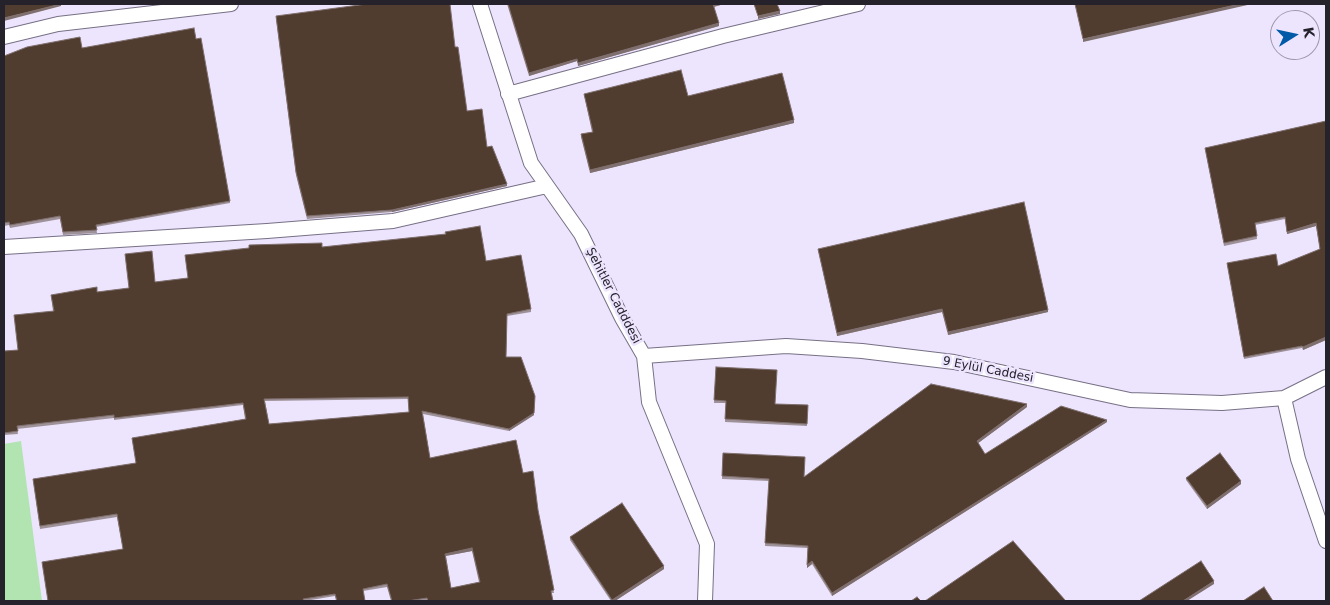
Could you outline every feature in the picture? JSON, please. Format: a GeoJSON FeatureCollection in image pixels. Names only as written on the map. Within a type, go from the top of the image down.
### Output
{"type":"FeatureCollection","features":[{"type":"Feature","properties":{"kind":"street"},"geometry":{"type":"LineString","coordinates":[[4,37],[58,24],[231,4]]}},
{"type":"Feature","properties":{"kind":"street","name":"Şehitler Cadddesi"},"geometry":{"type":"LineString","coordinates":[[480,4],[531,163],[581,234],[622,318],[644,356],[649,402],[707,544],[704,601]]}},
{"type":"Feature","properties":{"kind":"street"},"geometry":{"type":"LineString","coordinates":[[508,94],[723,36],[858,4]]}},
{"type":"Feature","properties":{"kind":"street"},"geometry":{"type":"LineString","coordinates":[[4,247],[267,231],[393,221],[547,186]]}},
{"type":"Feature","properties":{"kind":"street","name":"9 Eylül Caddesi"},"geometry":{"type":"LineString","coordinates":[[644,356],[786,346],[862,351],[954,362],[1130,400],[1222,403],[1284,398],[1326,377]]}},
{"type":"Feature","properties":{"kind":"street"},"geometry":{"type":"LineString","coordinates":[[1284,398],[1298,459],[1326,541]]}},
{"type":"Feature","properties":{"kind":"green space"},"geometry":{"type":"Polygon","coordinates":[[[21,441],[42,601],[4,601],[4,444],[21,441]]]}},
{"type":"Feature","properties":{"kind":"building"},"geometry":{"type":"Polygon","coordinates":[[[4,4],[61,4],[4,18],[4,4]]]}},
{"type":"Feature","properties":{"kind":"building"},"geometry":{"type":"Polygon","coordinates":[[[367,4],[450,4],[455,47],[458,47],[467,111],[482,109],[487,147],[492,146],[507,184],[392,210],[307,216],[296,172],[276,16],[367,4]]]}},
{"type":"Feature","properties":{"kind":"building"},"geometry":{"type":"Polygon","coordinates":[[[508,4],[713,4],[719,23],[578,63],[577,59],[529,73],[508,4]]]}},
{"type":"Feature","properties":{"kind":"building"},"geometry":{"type":"Polygon","coordinates":[[[754,4],[777,4],[780,11],[758,16],[754,4]]]}},
{"type":"Feature","properties":{"kind":"building"},"geometry":{"type":"Polygon","coordinates":[[[1075,4],[1240,4],[1083,39],[1075,4]]]}},
{"type":"Feature","properties":{"kind":"building"},"geometry":{"type":"Polygon","coordinates":[[[194,28],[196,39],[201,38],[230,201],[96,225],[97,230],[63,232],[60,216],[10,225],[9,222],[4,223],[4,56],[27,47],[80,37],[82,48],[194,28]]]}},
{"type":"Feature","properties":{"kind":"building"},"geometry":{"type":"Polygon","coordinates":[[[681,70],[688,96],[782,73],[794,120],[590,170],[581,134],[593,132],[584,94],[681,70]]]}},
{"type":"Feature","properties":{"kind":"building"},"geometry":{"type":"Polygon","coordinates":[[[1326,121],[1326,337],[1303,347],[1244,357],[1227,263],[1276,254],[1278,266],[1320,249],[1316,223],[1287,232],[1285,217],[1255,223],[1257,236],[1224,243],[1205,148],[1326,121]]]}},
{"type":"Feature","properties":{"kind":"building"},"geometry":{"type":"Polygon","coordinates":[[[1024,202],[1048,310],[948,332],[942,309],[837,333],[818,249],[1024,202]]]}},
{"type":"Feature","properties":{"kind":"building"},"geometry":{"type":"Polygon","coordinates":[[[480,226],[486,261],[521,255],[531,309],[507,314],[506,357],[521,357],[535,396],[534,413],[509,429],[422,411],[430,458],[516,440],[523,473],[533,471],[538,510],[554,590],[551,591],[553,601],[428,601],[427,598],[392,601],[387,584],[363,589],[365,601],[337,601],[335,594],[303,599],[304,601],[48,601],[42,562],[123,549],[117,514],[40,526],[33,479],[136,463],[132,438],[246,419],[243,403],[114,418],[114,415],[17,426],[18,431],[4,433],[4,351],[18,350],[14,315],[54,311],[51,295],[97,287],[97,292],[129,288],[125,254],[152,251],[155,282],[188,278],[185,255],[249,248],[249,245],[322,243],[322,247],[446,234],[445,232],[480,226]],[[408,397],[264,399],[269,424],[409,412],[408,397]],[[472,548],[445,554],[451,588],[480,582],[472,548]]]}},
{"type":"Feature","properties":{"kind":"building"},"geometry":{"type":"Polygon","coordinates":[[[716,367],[777,370],[775,404],[808,405],[807,424],[725,419],[726,401],[714,400],[716,367]]]}},
{"type":"Feature","properties":{"kind":"building"},"geometry":{"type":"Polygon","coordinates":[[[931,384],[1027,404],[977,441],[985,454],[1061,406],[1107,420],[832,593],[812,561],[807,565],[808,546],[765,543],[769,479],[722,476],[723,453],[805,457],[804,477],[931,384]]]}},
{"type":"Feature","properties":{"kind":"building"},"geometry":{"type":"Polygon","coordinates":[[[1220,453],[1241,481],[1207,506],[1186,478],[1220,453]]]}},
{"type":"Feature","properties":{"kind":"building"},"geometry":{"type":"Polygon","coordinates":[[[622,503],[664,566],[612,600],[570,537],[622,503]]]}},
{"type":"Feature","properties":{"kind":"building"},"geometry":{"type":"Polygon","coordinates":[[[1013,541],[1064,601],[925,601],[1013,541]]]}},
{"type":"Feature","properties":{"kind":"building"},"geometry":{"type":"Polygon","coordinates":[[[1201,561],[1214,581],[1183,601],[1139,601],[1201,561]]]}},
{"type":"Feature","properties":{"kind":"building"},"geometry":{"type":"Polygon","coordinates":[[[1264,587],[1273,601],[1243,601],[1264,587]]]}},
{"type":"Feature","properties":{"kind":"building"},"geometry":{"type":"Polygon","coordinates":[[[917,597],[921,601],[911,601],[917,597]]]}}]}
